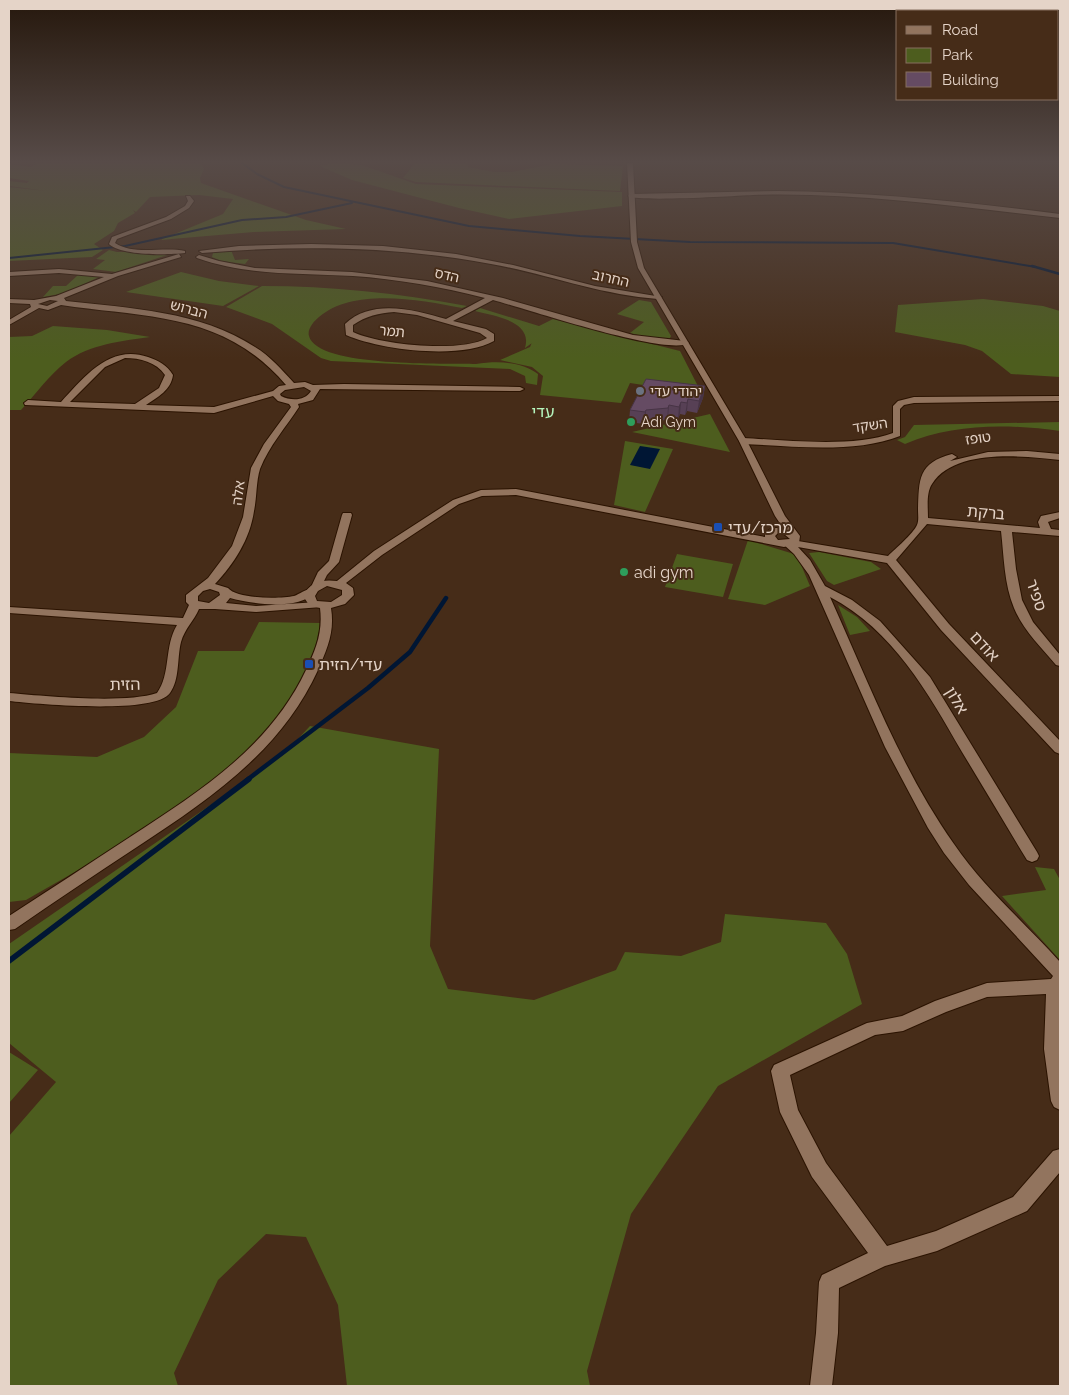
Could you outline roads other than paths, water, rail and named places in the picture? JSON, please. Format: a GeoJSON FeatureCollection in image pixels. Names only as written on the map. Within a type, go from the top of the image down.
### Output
{"type":"FeatureCollection","features":[{"type":"Feature","properties":{"kind":"street"},"geometry":{"type":"LineString","coordinates":[[141,228],[114,238],[112,244],[119,249],[127,250],[162,249],[189,258],[197,252]]}},
{"type":"Feature","properties":{"kind":"street"},"geometry":{"type":"LineString","coordinates":[[633,228],[634,242],[641,268],[743,441],[792,539],[890,560],[922,526],[923,521]]}},
{"type":"Feature","properties":{"kind":"street","name":"החרוב"},"geometry":{"type":"LineString","coordinates":[[197,252],[294,245],[391,248],[487,262],[623,294],[658,297]]}},
{"type":"Feature","properties":{"kind":"street"},"geometry":{"type":"LineString","coordinates":[[9,323],[46,298],[60,300],[114,276],[181,254],[197,252]]}},
{"type":"Feature","properties":{"kind":"street","name":"הדס"},"geometry":{"type":"LineString","coordinates":[[197,252],[223,265],[400,279],[491,298],[649,341],[685,343]]}},
{"type":"Feature","properties":{"kind":"street"},"geometry":{"type":"LineString","coordinates":[[9,274],[59,271],[114,276]]}},
{"type":"Feature","properties":{"kind":"street"},"geometry":{"type":"LineString","coordinates":[[447,321],[491,298]]}},
{"type":"Feature","properties":{"kind":"street","name":"הברוש"},"geometry":{"type":"LineString","coordinates":[[60,300],[165,317],[221,332],[252,347],[276,367],[291,385]]}},
{"type":"Feature","properties":{"kind":"street"},"geometry":{"type":"LineString","coordinates":[[9,301],[36,304]]}},
{"type":"Feature","properties":{"kind":"street","name":"תמר"},"geometry":{"type":"LineString","coordinates":[[384,311],[406,311],[447,321],[488,332],[491,340],[485,345],[467,348],[394,344],[360,339],[353,336],[348,329],[349,324],[356,319],[384,311]]}},
{"type":"Feature","properties":{"kind":"street"},"geometry":{"type":"LineString","coordinates":[[64,404],[104,363],[120,356],[136,354],[156,363],[169,375],[167,384],[161,390],[137,407]]}},
{"type":"Feature","properties":{"kind":"street"},"geometry":{"type":"LineString","coordinates":[[28,403],[214,410],[276,393],[282,388],[291,385],[305,384],[314,387],[520,389]]}},
{"type":"Feature","properties":{"kind":"street"},"geometry":{"type":"LineString","coordinates":[[276,393],[280,400],[292,402],[314,396],[316,390],[314,387]]}},
{"type":"Feature","properties":{"kind":"street","name":"השקד"},"geometry":{"type":"LineString","coordinates":[[743,441],[829,443],[883,440],[897,434],[896,408],[901,403],[914,400],[1060,400]]}},
{"type":"Feature","properties":{"kind":"street","name":"אלה"},"geometry":{"type":"LineString","coordinates":[[205,587],[218,576],[238,544],[249,516],[252,483],[258,464],[275,432],[295,407],[292,402]]}},
{"type":"Feature","properties":{"kind":"street","name":"טופז"},"geometry":{"type":"LineString","coordinates":[[923,521],[923,483],[927,471],[933,465],[954,456],[998,448],[1060,452]]}},
{"type":"Feature","properties":{"kind":"street","name":"טופז"},"geometry":{"type":"LineString","coordinates":[[924,493],[928,484],[943,469],[974,457],[1020,453],[1060,457]]}},
{"type":"Feature","properties":{"kind":"street"},"geometry":{"type":"LineString","coordinates":[[339,584],[378,553],[456,502],[492,491],[516,492],[747,535],[773,535],[786,530],[816,582],[823,589],[833,620],[893,747],[949,849],[1059,979],[1053,1049],[1060,1101]]}},
{"type":"Feature","properties":{"kind":"street"},"geometry":{"type":"LineString","coordinates":[[322,605],[310,600],[313,589],[322,574],[334,562],[347,515]]}},
{"type":"Feature","properties":{"kind":"street"},"geometry":{"type":"LineString","coordinates":[[1047,532],[1043,522],[1045,518],[1060,515]]}},
{"type":"Feature","properties":{"kind":"street"},"geometry":{"type":"LineString","coordinates":[[773,535],[780,524],[780,516]]}},
{"type":"Feature","properties":{"kind":"street","name":"ברקת"},"geometry":{"type":"LineString","coordinates":[[923,521],[1060,533]]}},
{"type":"Feature","properties":{"kind":"street","name":"ספיר"},"geometry":{"type":"LineString","coordinates":[[1006,528],[1013,579],[1020,609],[1038,637],[1060,662]]}},
{"type":"Feature","properties":{"kind":"street","name":"אודם"},"geometry":{"type":"LineString","coordinates":[[890,560],[945,627],[1059,746]]}},
{"type":"Feature","properties":{"kind":"street"},"geometry":{"type":"LineString","coordinates":[[195,605],[256,609],[322,605],[337,604],[348,595],[347,588],[339,584],[327,583],[313,589],[305,596],[292,599],[268,600],[244,600],[221,588],[205,587]]}},
{"type":"Feature","properties":{"kind":"street","name":"הזית"},"geometry":{"type":"LineString","coordinates":[[9,697],[117,701],[154,700],[161,696],[166,687],[177,634],[192,615],[195,605],[192,602],[192,595],[205,587]]}},
{"type":"Feature","properties":{"kind":"street","name":"אלון"},"geometry":{"type":"LineString","coordinates":[[823,589],[855,607],[871,619],[891,638],[921,674],[1032,856]]}},
{"type":"Feature","properties":{"kind":"street"},"geometry":{"type":"LineString","coordinates":[[214,606],[222,601],[226,592]]}},
{"type":"Feature","properties":{"kind":"street"},"geometry":{"type":"LineString","coordinates":[[9,924],[198,800],[255,753],[293,706],[309,678],[327,628],[322,605]]}},
{"type":"Feature","properties":{"kind":"street"},"geometry":{"type":"LineString","coordinates":[[9,610],[87,617],[187,622]]}},
{"type":"Feature","properties":{"kind":"street"},"geometry":{"type":"LineString","coordinates":[[883,1256],[819,1170],[789,1112],[780,1071],[873,1028],[903,1023],[941,1006],[987,990],[1059,979]]}},
{"type":"Feature","properties":{"kind":"street"},"geometry":{"type":"LineString","coordinates":[[821,1386],[827,1333],[829,1282],[883,1256],[937,1241],[1020,1204],[1060,1158]]}},
{"type":"Feature","properties":{"kind":"water"},"geometry":{"type":"Polygon","coordinates":[[[640,446],[660,449],[650,469],[630,465],[640,446]]]}},
{"type":"Feature","properties":{"kind":"waterway"},"geometry":{"type":"LineString","coordinates":[[9,258],[125,246],[206,228]]}},
{"type":"Feature","properties":{"kind":"waterway"},"geometry":{"type":"LineString","coordinates":[[492,228],[580,236],[690,242],[893,243],[1035,267]]}},
{"type":"Feature","properties":{"kind":"waterway"},"geometry":{"type":"LineString","coordinates":[[1035,267],[1060,274]]}},
{"type":"Feature","properties":{"kind":"waterway"},"geometry":{"type":"LineString","coordinates":[[247,780],[368,688],[410,652],[446,598]]}},
{"type":"Feature","properties":{"kind":"waterway"},"geometry":{"type":"LineString","coordinates":[[9,961],[249,779]]}},
{"type":"Feature","properties":{"kind":"place","name":"יהודי עדי"},"geometry":{"type":"Point","coordinates":[640,391]}},
{"type":"Feature","properties":{"kind":"place","name":"Adi Gym"},"geometry":{"type":"Point","coordinates":[631,422]}},
{"type":"Feature","properties":{"kind":"place","name":"מרכז/עדי"},"geometry":{"type":"Point","coordinates":[718,527]}},
{"type":"Feature","properties":{"kind":"place","name":"adi gym"},"geometry":{"type":"Point","coordinates":[624,572]}},
{"type":"Feature","properties":{"kind":"place","name":"עדי/הזית"},"geometry":{"type":"Point","coordinates":[309,664]}},
{"type":"Feature","properties":{"kind":"district","name":"עדי"},"geometry":{"type":"Point","coordinates":[543,411]}}]}
